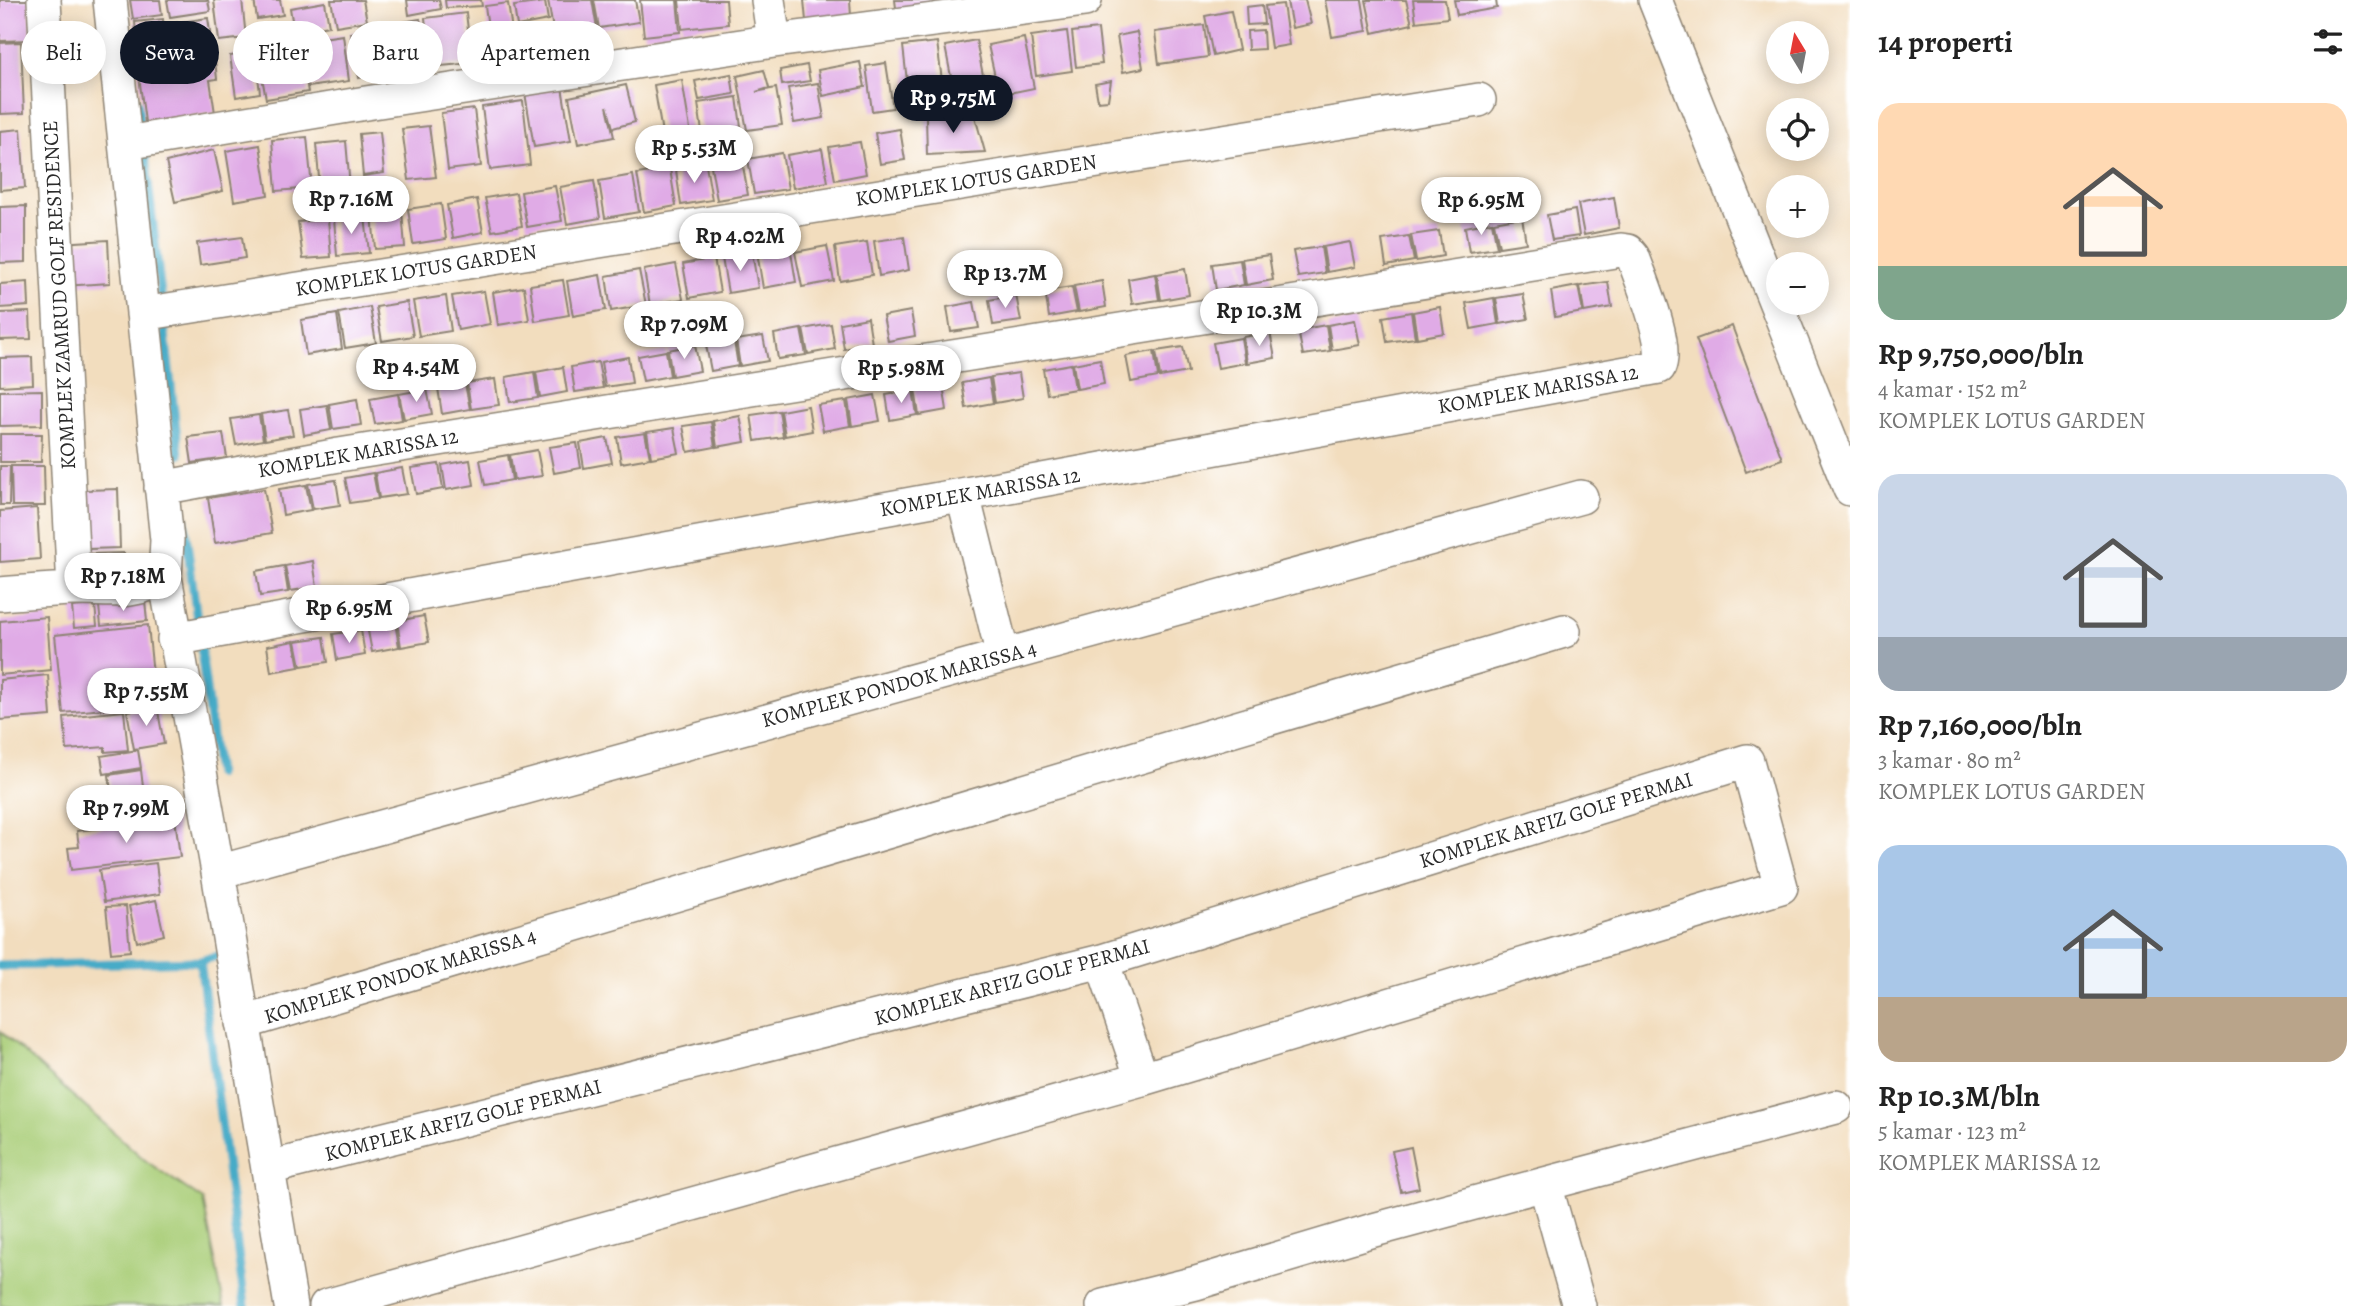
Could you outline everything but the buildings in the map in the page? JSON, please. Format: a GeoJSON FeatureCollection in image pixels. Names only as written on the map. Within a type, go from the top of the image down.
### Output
{"type":"FeatureCollection","features":[{"type":"Feature","properties":{"kind":"street","name":"KOMPLEK ZAMRUD GOLF RESIDENCE"},"geometry":{"type":"LineString","coordinates":[[44,0],[74,589]]}},
{"type":"Feature","properties":{"kind":"street"},"geometry":{"type":"LineString","coordinates":[[110,0],[167,540],[165,577],[190,636],[218,872],[291,1306]]}},
{"type":"Feature","properties":{"kind":"street"},"geometry":{"type":"LineString","coordinates":[[768,0],[774,41]]}},
{"type":"Feature","properties":{"kind":"street"},"geometry":{"type":"LineString","coordinates":[[126,143],[366,103],[774,41],[1085,0]]}},
{"type":"Feature","properties":{"kind":"street"},"geometry":{"type":"LineString","coordinates":[[1656,0],[1850,489]]}},
{"type":"Feature","properties":{"kind":"street","name":"KOMPLEK LOTUS GARDEN"},"geometry":{"type":"LineString","coordinates":[[143,314],[1479,100]]}},
{"type":"Feature","properties":{"kind":"street","name":"KOMPLEK MARISSA 12"},"geometry":{"type":"LineString","coordinates":[[162,488],[365,451],[1620,250],[1628,251],[1633,257],[1662,344],[1659,367],[190,636]]}},
{"type":"Feature","properties":{"kind":"street"},"geometry":{"type":"LineString","coordinates":[[962,495],[1003,656]]}},
{"type":"Feature","properties":{"kind":"street","name":"KOMPLEK PONDOK MARISSA 4"},"geometry":{"type":"LineString","coordinates":[[218,872],[1581,497]]}},
{"type":"Feature","properties":{"kind":"street"},"geometry":{"type":"LineString","coordinates":[[0,594],[74,589],[130,590],[148,586],[165,577]]}},
{"type":"Feature","properties":{"kind":"street","name":"KOMPLEK PONDOK MARISSA 4"},"geometry":{"type":"LineString","coordinates":[[243,1023],[1564,631]]}},
{"type":"Feature","properties":{"kind":"street","name":"KOMPLEK ARFIZ GOLF PERMAI"},"geometry":{"type":"LineString","coordinates":[[268,1168],[1102,961],[1747,761],[1781,887],[1142,1079]]}},
{"type":"Feature","properties":{"kind":"street"},"geometry":{"type":"LineString","coordinates":[[326,1306],[1142,1079],[1102,961]]}},
{"type":"Feature","properties":{"kind":"street"},"geometry":{"type":"LineString","coordinates":[[1103,1306],[1196,1283],[1370,1231],[1836,1107]]}},
{"type":"Feature","properties":{"kind":"street"},"geometry":{"type":"LineString","coordinates":[[1545,1184],[1579,1306]]}},
{"type":"Feature","properties":{"kind":"green space"},"geometry":{"type":"Polygon","coordinates":[[[0,1031],[146,1161],[203,1200],[224,1306],[0,1306],[0,1031]]]}},
{"type":"Feature","properties":{"kind":"waterway"},"geometry":{"type":"LineString","coordinates":[[137,102],[140,126]]}},
{"type":"Feature","properties":{"kind":"waterway"},"geometry":{"type":"LineString","coordinates":[[145,156],[162,303]]}},
{"type":"Feature","properties":{"kind":"waterway"},"geometry":{"type":"LineString","coordinates":[[163,317],[179,455]]}},
{"type":"Feature","properties":{"kind":"waterway"},"geometry":{"type":"LineString","coordinates":[[184,519],[217,774]]}},
{"type":"Feature","properties":{"kind":"waterway"},"geometry":{"type":"LineString","coordinates":[[0,966],[200,961],[227,953]]}},
{"type":"Feature","properties":{"kind":"waterway"},"geometry":{"type":"LineString","coordinates":[[200,961],[245,1306]]}}]}
